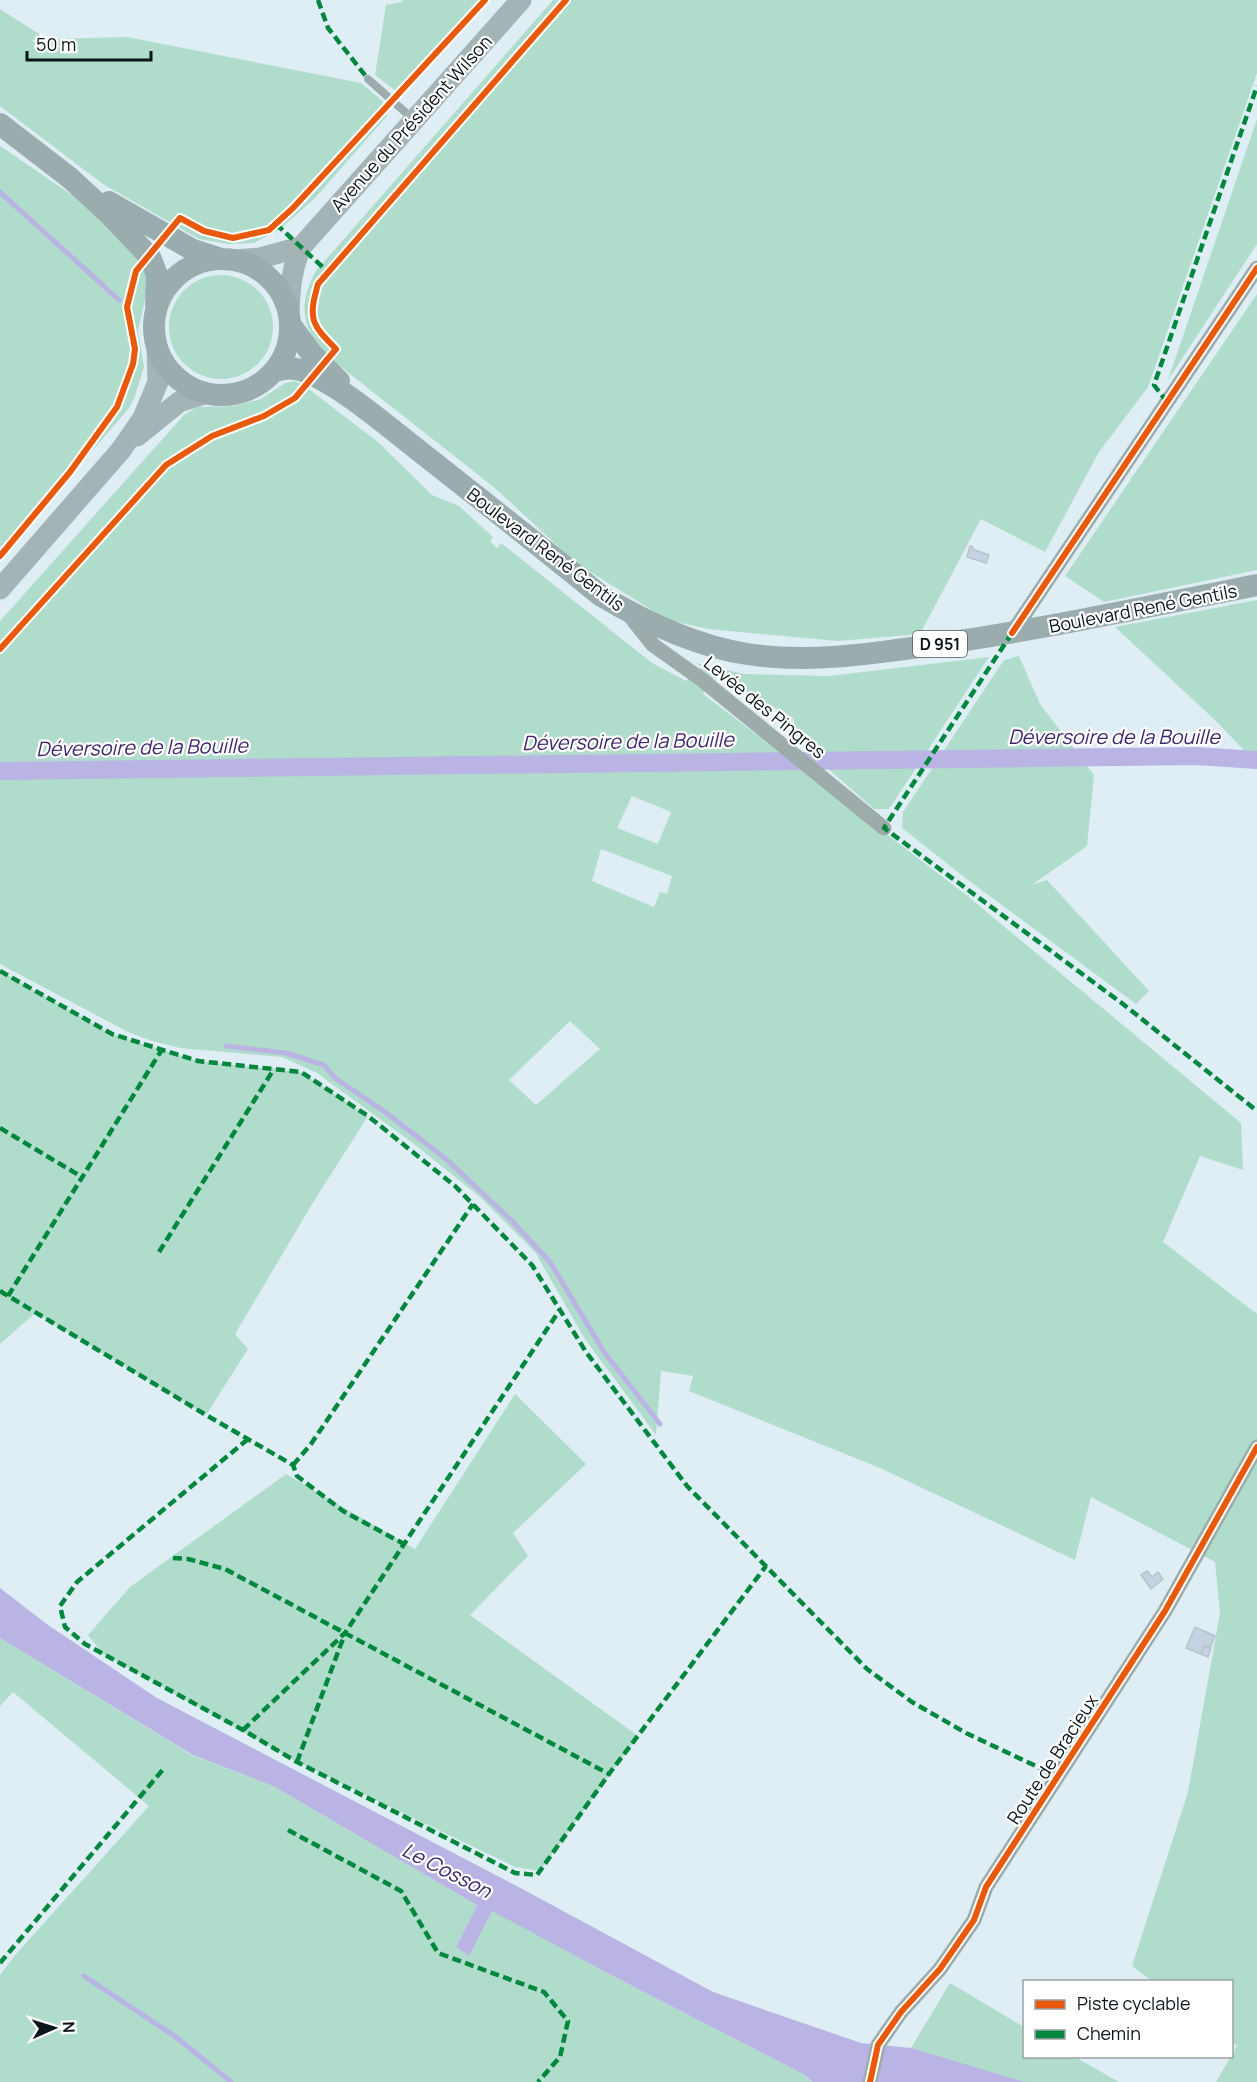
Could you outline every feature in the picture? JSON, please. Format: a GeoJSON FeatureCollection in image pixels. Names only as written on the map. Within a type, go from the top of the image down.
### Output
{"type":"FeatureCollection","features":[{"type":"Feature","properties":{"kind":"main road","name":"Avenue du Président Wilson"},"geometry":{"type":"LineString","coordinates":[[289,319],[290,281],[293,265],[301,247],[521,0]]}},
{"type":"Feature","properties":{"kind":"main road"},"geometry":{"type":"LineString","coordinates":[[0,124],[69,178],[109,214],[150,257],[155,267],[158,284],[154,330],[158,382],[143,418],[121,450],[0,589]]}},
{"type":"Feature","properties":{"kind":"main road"},"geometry":{"type":"LineString","coordinates":[[69,178],[166,236],[194,249],[261,271],[281,294],[289,319],[285,354],[275,371],[260,384],[243,393],[224,396],[204,394],[182,383],[172,374],[157,347]]}},
{"type":"Feature","properties":{"kind":"main road"},"geometry":{"type":"LineString","coordinates":[[155,312],[166,288],[185,270],[203,262],[260,258],[301,247]]}},
{"type":"Feature","properties":{"kind":"main road","name":"Boulevard René Gentils"},"geometry":{"type":"LineString","coordinates":[[289,319],[311,353],[383,423]]}},
{"type":"Feature","properties":{"kind":"main road","name":"Boulevard René Gentils"},"geometry":{"type":"LineString","coordinates":[[275,371],[286,368],[297,369],[315,376],[383,423],[600,595],[663,628],[706,644],[746,654],[789,658],[865,655],[1012,633],[1257,585]]}},
{"type":"Feature","properties":{"kind":"main road"},"geometry":{"type":"LineString","coordinates":[[121,450],[179,402],[204,394]]}},
{"type":"Feature","properties":{"kind":"street"},"geometry":{"type":"LineString","coordinates":[[1012,633],[1257,268]]}},
{"type":"Feature","properties":{"kind":"street","name":"Levée des Pingres"},"geometry":{"type":"LineString","coordinates":[[627,611],[653,645],[701,680],[884,828]]}},
{"type":"Feature","properties":{"kind":"street","name":"Route de Bracieux"},"geometry":{"type":"LineString","coordinates":[[870,2082],[878,2045],[901,2012],[940,1969],[974,1920],[986,1887],[1165,1611],[1257,1447]]}},
{"type":"Feature","properties":{"kind":"lane"},"geometry":{"type":"LineString","coordinates":[[368,79],[414,120]]}},
{"type":"Feature","properties":{"kind":"green space"},"geometry":{"type":"Polygon","coordinates":[[[403,0],[489,0],[408,91],[396,91],[375,75],[386,5],[403,0]]]}},
{"type":"Feature","properties":{"kind":"green space"},"geometry":{"type":"Polygon","coordinates":[[[553,0],[1257,0],[1257,73],[1148,387],[1099,452],[1045,552],[981,519],[920,634],[838,641],[708,629],[668,620],[576,563],[495,488],[322,352],[306,322],[305,313],[306,294],[315,272],[553,0]]]}},
{"type":"Feature","properties":{"kind":"green space"},"geometry":{"type":"Polygon","coordinates":[[[0,9],[47,39],[127,37],[361,83],[386,104],[387,116],[315,198],[279,230],[254,243],[229,244],[199,239],[103,184],[0,106],[0,9]]]}},
{"type":"Feature","properties":{"kind":"green space"},"geometry":{"type":"Polygon","coordinates":[[[1257,119],[1257,244],[1168,380],[1257,119]]]}},
{"type":"Feature","properties":{"kind":"green space"},"geometry":{"type":"Polygon","coordinates":[[[0,146],[72,195],[140,255],[149,281],[138,331],[144,367],[134,399],[129,408],[0,558],[0,146]]]}},
{"type":"Feature","properties":{"kind":"green space"},"geometry":{"type":"Polygon","coordinates":[[[221,275],[241,279],[258,290],[269,307],[273,327],[269,347],[258,364],[241,375],[221,379],[201,375],[184,364],[173,347],[169,327],[173,307],[184,290],[201,279],[221,275]]]}},
{"type":"Feature","properties":{"kind":"green space"},"geometry":{"type":"Polygon","coordinates":[[[1257,294],[1257,570],[1104,602],[1065,576],[1257,294]]]}},
{"type":"Feature","properties":{"kind":"green space"},"geometry":{"type":"Polygon","coordinates":[[[295,381],[306,387],[378,442],[432,495],[459,506],[493,537],[490,541],[497,548],[501,543],[652,663],[686,681],[702,667],[696,663],[744,674],[829,676],[989,657],[889,809],[874,809],[799,743],[793,718],[716,675],[703,694],[965,894],[1241,1123],[1243,1170],[1200,1156],[1163,1242],[1257,1314],[1257,2082],[1216,2082],[1230,2058],[1233,2058],[1237,2046],[1233,2043],[1233,1980],[1151,1980],[1132,1966],[1188,1792],[1220,1613],[1215,1562],[1091,1497],[1075,1560],[880,1468],[689,1391],[693,1376],[661,1371],[656,1435],[585,1339],[535,1252],[480,1197],[414,1144],[317,1073],[282,1057],[180,1048],[152,1041],[128,1032],[0,964],[0,621],[184,415],[197,407],[235,406],[261,399],[285,383],[295,381]],[[632,796],[617,828],[658,844],[671,812],[632,796]],[[601,849],[592,881],[654,907],[660,892],[667,894],[672,876],[601,849]],[[570,1021],[509,1080],[536,1105],[600,1049],[570,1021]]]}},
{"type":"Feature","properties":{"kind":"green space"},"geometry":{"type":"Polygon","coordinates":[[[1257,600],[1257,764],[1218,723],[1115,627],[1257,600]]]}},
{"type":"Feature","properties":{"kind":"green space"},"geometry":{"type":"Polygon","coordinates":[[[1019,656],[1040,704],[1094,775],[1087,846],[1032,885],[1047,880],[1149,991],[1136,1004],[968,880],[902,828],[903,812],[1004,660],[1019,656]]]}},
{"type":"Feature","properties":{"kind":"green space"},"geometry":{"type":"Polygon","coordinates":[[[0,971],[112,1034],[198,1061],[301,1072],[368,1116],[314,1201],[235,1334],[248,1349],[206,1415],[35,1313],[0,1344],[0,971]]]}},
{"type":"Feature","properties":{"kind":"green space"},"geometry":{"type":"Polygon","coordinates":[[[515,1394],[586,1464],[513,1533],[528,1556],[470,1615],[638,1736],[540,1871],[515,1867],[297,1762],[103,1654],[88,1635],[130,1587],[286,1474],[415,1549],[515,1394]]]}},
{"type":"Feature","properties":{"kind":"green space"},"geometry":{"type":"Polygon","coordinates":[[[0,1638],[192,1755],[275,1787],[477,1905],[456,1947],[469,1956],[492,1910],[611,1975],[805,2075],[811,2082],[0,2082],[0,1975],[149,1806],[13,1692],[0,1706],[0,1638]]]}},
{"type":"Feature","properties":{"kind":"green space"},"geometry":{"type":"Polygon","coordinates":[[[950,1983],[1023,2026],[1023,2058],[1077,2058],[1119,2082],[979,2082],[911,2048],[950,1983]]]}},
{"type":"Feature","properties":{"kind":"water","name":"Le Cosson"},"geometry":{"type":"Polygon","coordinates":[[[0,1588],[48,1625],[157,1698],[528,1892],[713,1992],[861,2043],[911,2048],[1025,2082],[812,2082],[805,2075],[492,1911],[469,1956],[456,1947],[477,1905],[275,1787],[193,1755],[0,1638],[0,1588]]]}},
{"type":"Feature","properties":{"kind":"building"},"geometry":{"type":"Polygon","coordinates":[[[970,546],[973,547],[972,549],[989,555],[986,563],[967,557],[970,546]]]}},
{"type":"Feature","properties":{"kind":"building"},"geometry":{"type":"Polygon","coordinates":[[[1147,1571],[1152,1577],[1158,1572],[1163,1579],[1151,1589],[1141,1575],[1147,1571]]]}},
{"type":"Feature","properties":{"kind":"building"},"geometry":{"type":"Polygon","coordinates":[[[1195,1627],[1215,1636],[1210,1648],[1204,1646],[1201,1654],[1186,1648],[1195,1627]]]}},
{"type":"Feature","properties":{"kind":"building"},"geometry":{"type":"Polygon","coordinates":[[[1204,1646],[1211,1648],[1208,1657],[1201,1654],[1204,1646]]]}},
{"type":"Feature","properties":{"kind":"waterway"},"geometry":{"type":"LineString","coordinates":[[0,192],[119,300]]}},
{"type":"Feature","properties":{"kind":"waterway","name":"Déversoire de la Bouille"},"geometry":{"type":"LineString","coordinates":[[0,771],[1196,756],[1257,760]]}},
{"type":"Feature","properties":{"kind":"waterway"},"geometry":{"type":"LineString","coordinates":[[226,1046],[286,1053],[324,1065],[335,1078],[385,1112],[446,1159],[511,1220],[550,1262],[604,1352],[660,1424]]}},
{"type":"Feature","properties":{"kind":"waterway"},"geometry":{"type":"LineString","coordinates":[[84,1976],[176,2037],[231,2082]]}},
{"type":"Feature","properties":{"kind":"marked path"},"geometry":{"type":"LineString","coordinates":[[318,0],[328,28],[368,79]]}},
{"type":"Feature","properties":{"kind":"marked path"},"geometry":{"type":"LineString","coordinates":[[1167,402],[1154,385],[1257,86]]}},
{"type":"Feature","properties":{"kind":"marked path"},"geometry":{"type":"LineString","coordinates":[[276,224],[328,272]]}},
{"type":"Feature","properties":{"kind":"marked path"},"geometry":{"type":"LineString","coordinates":[[1012,633],[884,828],[1123,1004],[1257,1111]]}},
{"type":"Feature","properties":{"kind":"marked path"},"geometry":{"type":"LineString","coordinates":[[0,971],[112,1034],[198,1061],[301,1072],[368,1116],[455,1186],[532,1265],[586,1352],[687,1486],[867,1669],[912,1702],[966,1733],[1059,1777]]}},
{"type":"Feature","properties":{"kind":"marked path"},"geometry":{"type":"LineString","coordinates":[[8,1296],[161,1051]]}},
{"type":"Feature","properties":{"kind":"marked path"},"geometry":{"type":"LineString","coordinates":[[159,1252],[274,1069]]}},
{"type":"Feature","properties":{"kind":"marked path"},"geometry":{"type":"LineString","coordinates":[[0,1128],[82,1177]]}},
{"type":"Feature","properties":{"kind":"marked path"},"geometry":{"type":"LineString","coordinates":[[293,1465],[311,1444],[473,1204]]}},
{"type":"Feature","properties":{"kind":"marked path"},"geometry":{"type":"LineString","coordinates":[[0,1291],[293,1465],[297,1476],[343,1511],[404,1544]]}},
{"type":"Feature","properties":{"kind":"marked path"},"geometry":{"type":"LineString","coordinates":[[243,1730],[345,1633],[559,1311]]}},
{"type":"Feature","properties":{"kind":"marked path"},"geometry":{"type":"LineString","coordinates":[[248,1439],[77,1582],[60,1606],[65,1627],[85,1644],[297,1762],[515,1873],[537,1875],[609,1774],[766,1566]]}},
{"type":"Feature","properties":{"kind":"marked path"},"geometry":{"type":"LineString","coordinates":[[173,1558],[188,1559],[225,1569],[609,1774]]}},
{"type":"Feature","properties":{"kind":"marked path"},"geometry":{"type":"LineString","coordinates":[[297,1762],[344,1636]]}},
{"type":"Feature","properties":{"kind":"marked path"},"geometry":{"type":"LineString","coordinates":[[0,1963],[165,1767]]}},
{"type":"Feature","properties":{"kind":"marked path"},"geometry":{"type":"LineString","coordinates":[[288,1830],[401,1891],[438,1953],[544,1992],[568,2021],[560,2057],[538,2082]]}},
{"type":"Feature","properties":{"kind":"cycle path"},"geometry":{"type":"LineString","coordinates":[[0,556],[70,472],[117,407],[133,364],[135,349],[127,307],[136,271],[180,218],[204,231],[233,238],[269,230],[293,208],[485,0]]}},
{"type":"Feature","properties":{"kind":"cycle path"},"geometry":{"type":"LineString","coordinates":[[0,649],[166,465],[212,436],[264,416],[295,398],[336,349],[321,333],[314,320],[313,305],[318,284],[566,0]]}},
{"type":"Feature","properties":{"kind":"cycle path"},"geometry":{"type":"LineString","coordinates":[[1012,633],[1257,268]]}},
{"type":"Feature","properties":{"kind":"cycle path"},"geometry":{"type":"LineString","coordinates":[[870,2082],[878,2045],[901,2012],[940,1969],[974,1920],[986,1887],[1165,1611],[1257,1447]]}}]}
